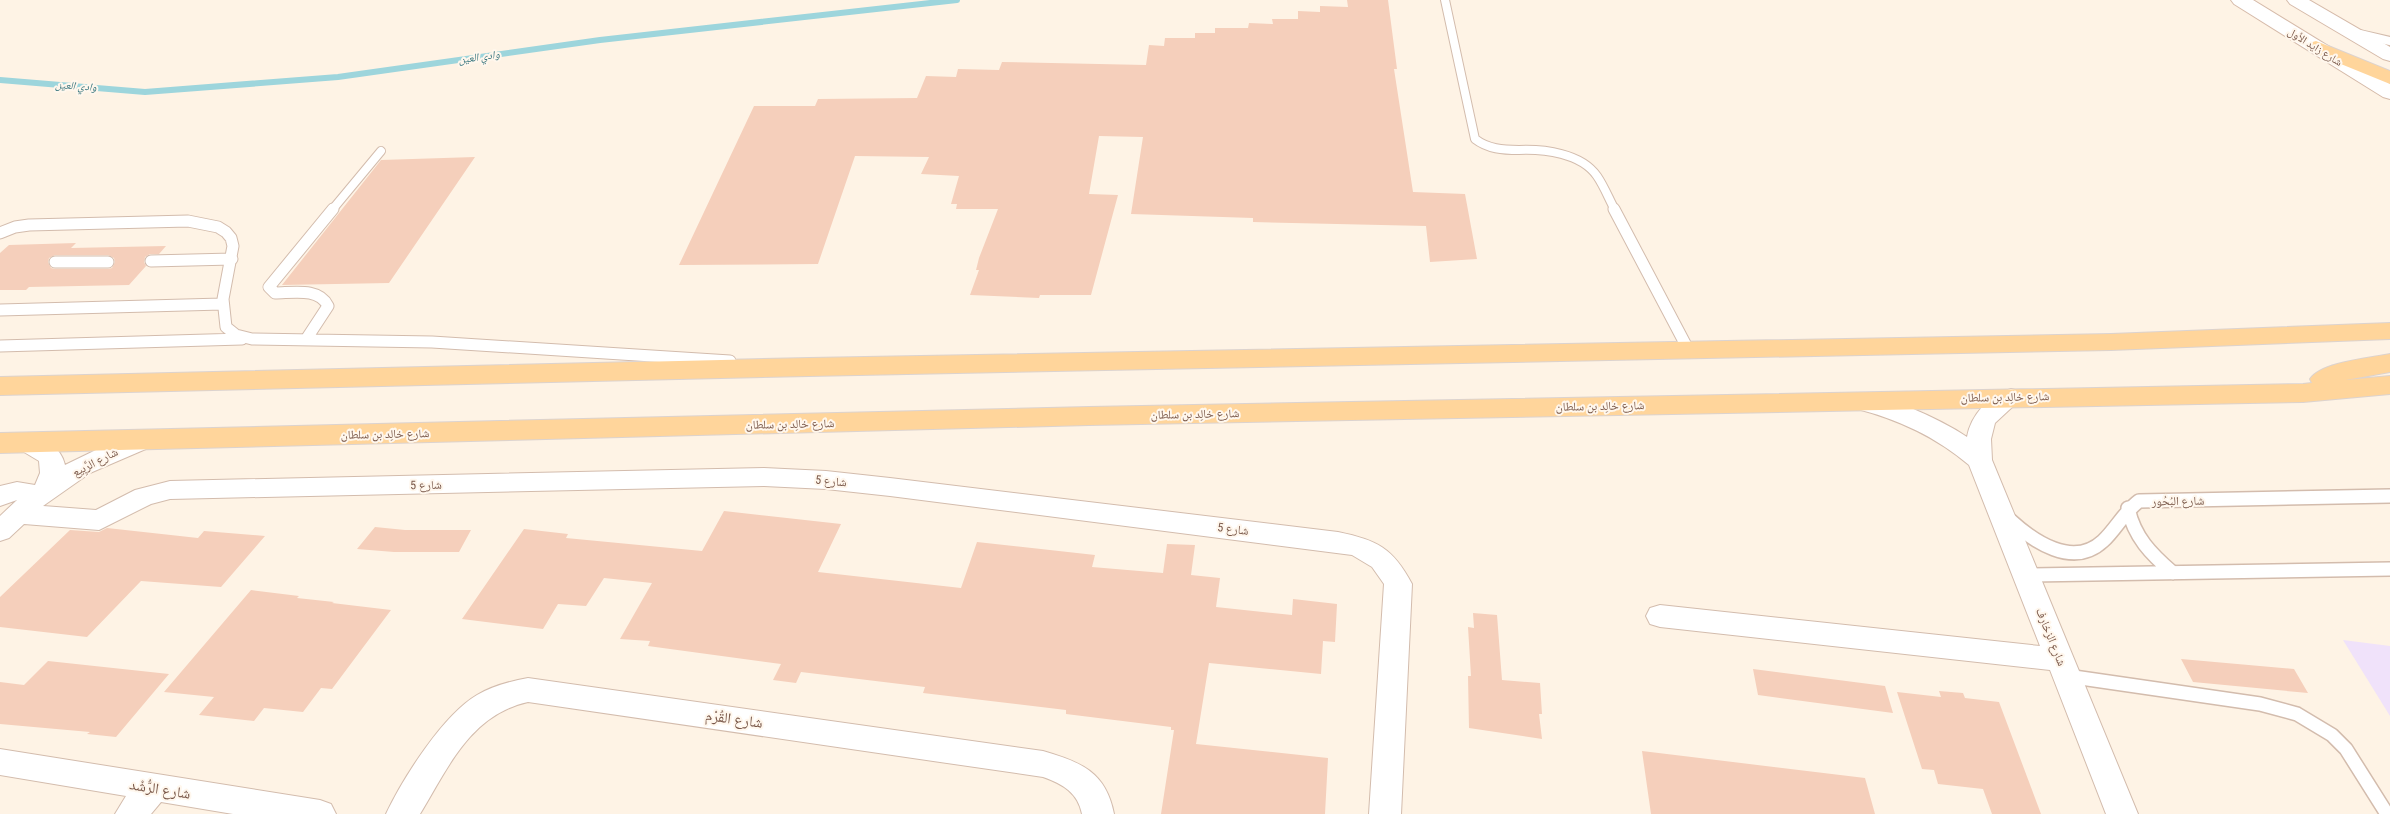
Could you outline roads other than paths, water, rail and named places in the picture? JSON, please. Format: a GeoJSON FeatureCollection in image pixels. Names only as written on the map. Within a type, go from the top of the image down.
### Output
{"type":"FeatureCollection","features":[{"type":"Feature","properties":{"kind":"main road","name":"شارع زايد الأول"},"geometry":{"type":"LineString","coordinates":[[2240,0],[2390,93]]}},
{"type":"Feature","properties":{"kind":"main road"},"geometry":{"type":"LineString","coordinates":[[2296,0],[2390,55]]}},
{"type":"Feature","properties":{"kind":"main road"},"geometry":{"type":"LineString","coordinates":[[2316,47],[2390,78]]}},
{"type":"Feature","properties":{"kind":"main road"},"geometry":{"type":"LineString","coordinates":[[0,386],[809,367],[2111,342],[2390,331]]}},
{"type":"Feature","properties":{"kind":"main road"},"geometry":{"type":"LineString","coordinates":[[2303,392],[2323,380],[2345,371],[2390,363]]}},
{"type":"Feature","properties":{"kind":"main road","name":"شارع خالِد بن سلطان"},"geometry":{"type":"LineString","coordinates":[[0,443],[1069,417],[2303,392],[2390,385]]}},
{"type":"Feature","properties":{"kind":"street","name":"شارع الزخارف"},"geometry":{"type":"LineString","coordinates":[[2011,397],[1997,405],[1986,416],[1980,429],[1978,444],[1980,460],[2122,814]]}},
{"type":"Feature","properties":{"kind":"street","name":"شارع الزخارف"},"geometry":{"type":"LineString","coordinates":[[1859,401],[1885,408],[1929,425],[1960,443],[1980,460]]}},
{"type":"Feature","properties":{"kind":"street","name":"شارع الرَّبِيع"},"geometry":{"type":"LineString","coordinates":[[19,507],[94,461],[146,440]]}},
{"type":"Feature","properties":{"kind":"street","name":"شارع الرَّبِيع"},"geometry":{"type":"LineString","coordinates":[[19,507],[53,468],[52,460],[47,452],[39,446],[28,443]]}},
{"type":"Feature","properties":{"kind":"street","name":"شارع 5"},"geometry":{"type":"LineString","coordinates":[[19,507],[99,520],[144,496],[170,490],[764,477],[826,480],[890,487],[1352,544],[1377,555],[1391,568],[1398,584],[1386,814]]}},
{"type":"Feature","properties":{"kind":"street"},"geometry":{"type":"LineString","coordinates":[[1660,616],[2064,668]]}},
{"type":"Feature","properties":{"kind":"street","name":"شارع القُرْم"},"geometry":{"type":"LineString","coordinates":[[402,814],[456,732],[470,716],[487,703],[508,694],[528,690],[1043,764],[1066,770],[1085,783],[1097,803],[1098,814]]}},
{"type":"Feature","properties":{"kind":"street","name":"شارع الرُّشْد"},"geometry":{"type":"LineString","coordinates":[[0,762],[320,814]]}},
{"type":"Feature","properties":{"kind":"street"},"geometry":{"type":"LineString","coordinates":[[131,814],[153,788]]}},
{"type":"Feature","properties":{"kind":"lane"},"geometry":{"type":"LineString","coordinates":[[1445,0],[1475,139],[1492,148],[1541,151],[1566,156],[1588,167],[1596,175],[1689,351]]}},
{"type":"Feature","properties":{"kind":"lane"},"geometry":{"type":"LineString","coordinates":[[2345,29],[2390,41]]}},
{"type":"Feature","properties":{"kind":"lane"},"geometry":{"type":"LineString","coordinates":[[307,338],[328,306],[327,301],[313,294],[275,293],[269,287],[381,151]]}},
{"type":"Feature","properties":{"kind":"lane"},"geometry":{"type":"LineString","coordinates":[[0,233],[15,227],[29,225],[188,221],[214,226],[231,237],[234,247],[222,304],[226,327],[236,335],[252,339]]}},
{"type":"Feature","properties":{"kind":"lane"},"geometry":{"type":"LineString","coordinates":[[152,261],[232,259]]}},
{"type":"Feature","properties":{"kind":"lane"},"geometry":{"type":"LineString","coordinates":[[55,262],[108,262]]}},
{"type":"Feature","properties":{"kind":"lane"},"geometry":{"type":"LineString","coordinates":[[0,310],[222,304]]}},
{"type":"Feature","properties":{"kind":"lane"},"geometry":{"type":"LineString","coordinates":[[0,346],[307,338],[438,341],[809,367]]}},
{"type":"Feature","properties":{"kind":"lane","name":"شارع البُحُور"},"geometry":{"type":"LineString","coordinates":[[2128,508],[2139,501],[2390,496]]}},
{"type":"Feature","properties":{"kind":"lane"},"geometry":{"type":"LineString","coordinates":[[2000,509],[2027,536],[2040,544],[2078,552],[2096,546],[2128,508]]}},
{"type":"Feature","properties":{"kind":"lane"},"geometry":{"type":"LineString","coordinates":[[2128,508],[2130,520],[2138,539],[2173,573]]}},
{"type":"Feature","properties":{"kind":"lane"},"geometry":{"type":"LineString","coordinates":[[2027,575],[2390,569]]}},
{"type":"Feature","properties":{"kind":"lane"},"geometry":{"type":"LineString","coordinates":[[2064,668],[2260,704],[2297,714],[2332,736],[2346,748],[2387,814]]}},
{"type":"Feature","properties":{"kind":"waterway","name":"وادي العين"},"geometry":{"type":"LineString","coordinates":[[0,80],[145,92],[338,77],[600,40],[957,0]]}}]}
